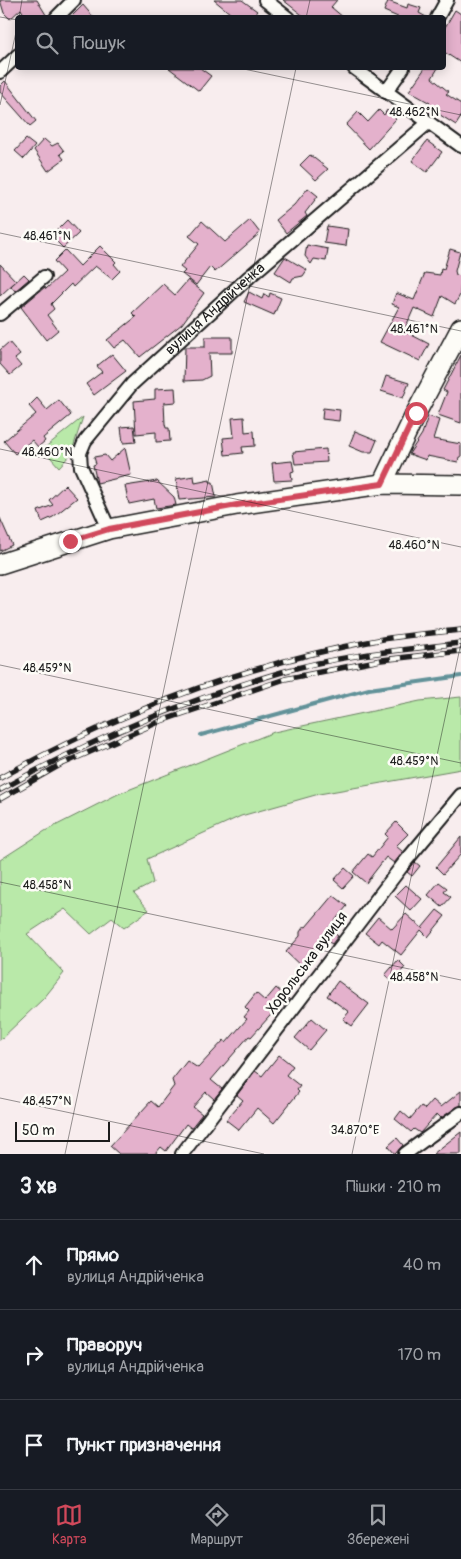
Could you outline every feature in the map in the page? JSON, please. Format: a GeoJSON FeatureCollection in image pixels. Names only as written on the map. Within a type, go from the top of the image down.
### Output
{"type":"FeatureCollection","features":[{"type":"Feature","properties":{"kind":"street"},"geometry":{"type":"LineString","coordinates":[[59,15],[74,0]]}},
{"type":"Feature","properties":{"kind":"street"},"geometry":{"type":"LineString","coordinates":[[265,0],[284,15]]}},
{"type":"Feature","properties":{"kind":"street"},"geometry":{"type":"LineString","coordinates":[[439,15],[447,0]]}},
{"type":"Feature","properties":{"kind":"street"},"geometry":{"type":"LineString","coordinates":[[0,72],[15,58]]}},
{"type":"Feature","properties":{"kind":"street"},"geometry":{"type":"LineString","coordinates":[[357,70],[461,146]]}},
{"type":"Feature","properties":{"kind":"street"},"geometry":{"type":"LineString","coordinates":[[386,92],[402,70]]}},
{"type":"Feature","properties":{"kind":"street","name":"вулиця Андрійченка"},"geometry":{"type":"LineString","coordinates":[[109,529],[81,467],[80,453],[85,441],[132,384],[249,277],[428,123]]}},
{"type":"Feature","properties":{"kind":"street"},"geometry":{"type":"LineString","coordinates":[[0,314],[44,277]]}},
{"type":"Feature","properties":{"kind":"street"},"geometry":{"type":"LineString","coordinates":[[382,484],[416,413],[461,328]]}},
{"type":"Feature","properties":{"kind":"street"},"geometry":{"type":"LineString","coordinates":[[0,564],[109,529],[237,505],[382,484],[461,485]]}},
{"type":"Feature","properties":{"kind":"street","name":"Хорольська вулиця"},"geometry":{"type":"LineString","coordinates":[[182,1154],[405,862],[461,795]]}},
{"type":"Feature","properties":{"kind":"street"},"geometry":{"type":"LineString","coordinates":[[405,1154],[461,1112]]}},
{"type":"Feature","properties":{"kind":"green space"},"geometry":{"type":"Polygon","coordinates":[[[83,417],[71,454],[59,467],[43,449],[83,417]]]}},
{"type":"Feature","properties":{"kind":"green space"},"geometry":{"type":"Polygon","coordinates":[[[461,697],[461,769],[319,794],[241,816],[147,859],[153,883],[134,893],[149,910],[124,928],[112,918],[91,934],[65,909],[27,934],[64,973],[44,998],[0,1040],[0,860],[45,831],[118,794],[274,732],[420,701],[461,697]]]}},
{"type":"Feature","properties":{"kind":"building"},"geometry":{"type":"Polygon","coordinates":[[[0,0],[37,0],[46,15],[24,15],[21,9],[10,19],[4,13],[0,0]]]}},
{"type":"Feature","properties":{"kind":"building"},"geometry":{"type":"Polygon","coordinates":[[[214,0],[242,0],[257,11],[254,15],[232,15],[214,0]]]}},
{"type":"Feature","properties":{"kind":"building"},"geometry":{"type":"Polygon","coordinates":[[[283,0],[337,0],[331,7],[340,15],[302,15],[283,0]]]}},
{"type":"Feature","properties":{"kind":"building"},"geometry":{"type":"Polygon","coordinates":[[[388,1],[407,8],[408,4],[421,8],[419,13],[423,15],[393,15],[384,11],[388,1]]]}},
{"type":"Feature","properties":{"kind":"building"},"geometry":{"type":"Polygon","coordinates":[[[83,5],[91,15],[73,15],[83,5]]]}},
{"type":"Feature","properties":{"kind":"building"},"geometry":{"type":"Polygon","coordinates":[[[455,10],[461,14],[461,63],[446,53],[446,26],[455,10]]]}},
{"type":"Feature","properties":{"kind":"building"},"geometry":{"type":"Polygon","coordinates":[[[172,70],[203,70],[211,76],[199,91],[172,70]]]}},
{"type":"Feature","properties":{"kind":"building"},"geometry":{"type":"Polygon","coordinates":[[[424,70],[437,70],[432,78],[449,92],[446,94],[461,104],[461,117],[456,125],[437,113],[434,116],[425,109],[430,103],[409,91],[424,70]]]}},
{"type":"Feature","properties":{"kind":"building"},"geometry":{"type":"Polygon","coordinates":[[[5,81],[36,121],[30,126],[0,92],[0,86],[5,81]]]}},
{"type":"Feature","properties":{"kind":"building"},"geometry":{"type":"Polygon","coordinates":[[[379,110],[384,115],[387,110],[396,119],[369,149],[346,125],[358,112],[368,122],[379,110]]]}},
{"type":"Feature","properties":{"kind":"building"},"geometry":{"type":"Polygon","coordinates":[[[26,139],[35,146],[24,159],[15,151],[26,139]]]}},
{"type":"Feature","properties":{"kind":"building"},"geometry":{"type":"Polygon","coordinates":[[[44,139],[52,146],[58,143],[64,151],[60,154],[64,159],[48,171],[34,150],[44,139]]]}},
{"type":"Feature","properties":{"kind":"building"},"geometry":{"type":"Polygon","coordinates":[[[427,141],[442,152],[427,172],[412,161],[427,141]]]}},
{"type":"Feature","properties":{"kind":"building"},"geometry":{"type":"Polygon","coordinates":[[[310,155],[328,169],[316,180],[300,165],[310,155]]]}},
{"type":"Feature","properties":{"kind":"building"},"geometry":{"type":"Polygon","coordinates":[[[308,188],[318,196],[305,213],[307,216],[286,233],[276,220],[294,205],[308,188]]]}},
{"type":"Feature","properties":{"kind":"building"},"geometry":{"type":"Polygon","coordinates":[[[67,220],[79,233],[63,248],[51,236],[67,220]]]}},
{"type":"Feature","properties":{"kind":"building"},"geometry":{"type":"Polygon","coordinates":[[[250,220],[260,233],[215,272],[210,267],[196,285],[182,274],[185,271],[180,267],[199,244],[189,236],[202,221],[225,242],[250,220]]]}},
{"type":"Feature","properties":{"kind":"building"},"geometry":{"type":"Polygon","coordinates":[[[327,226],[348,229],[346,246],[324,243],[327,226]]]}},
{"type":"Feature","properties":{"kind":"building"},"geometry":{"type":"Polygon","coordinates":[[[307,245],[328,249],[326,261],[314,259],[311,264],[305,256],[307,245]]]}},
{"type":"Feature","properties":{"kind":"building"},"geometry":{"type":"Polygon","coordinates":[[[100,246],[116,262],[114,264],[120,271],[112,279],[95,266],[73,287],[71,284],[51,304],[54,309],[47,315],[58,330],[46,340],[21,307],[45,287],[46,289],[64,272],[54,261],[65,250],[80,266],[100,246]]]}},
{"type":"Feature","properties":{"kind":"building"},"geometry":{"type":"Polygon","coordinates":[[[450,249],[460,252],[455,271],[456,275],[461,276],[460,295],[455,304],[442,296],[434,317],[414,308],[404,331],[429,344],[420,361],[380,342],[399,307],[392,304],[396,293],[414,300],[425,273],[440,275],[441,268],[444,269],[450,249]]]}},
{"type":"Feature","properties":{"kind":"building"},"geometry":{"type":"Polygon","coordinates":[[[285,257],[307,270],[303,276],[293,278],[291,282],[275,272],[285,257]]]}},
{"type":"Feature","properties":{"kind":"building"},"geometry":{"type":"Polygon","coordinates":[[[0,264],[16,281],[0,296],[0,264]]]}},
{"type":"Feature","properties":{"kind":"building"},"geometry":{"type":"Polygon","coordinates":[[[24,274],[29,279],[15,291],[11,286],[24,274]]]}},
{"type":"Feature","properties":{"kind":"building"},"geometry":{"type":"Polygon","coordinates":[[[188,280],[204,293],[182,324],[140,357],[125,340],[114,348],[107,340],[136,317],[132,313],[163,284],[175,295],[188,280]]]}},
{"type":"Feature","properties":{"kind":"building"},"geometry":{"type":"Polygon","coordinates":[[[249,292],[262,299],[264,294],[269,297],[270,293],[281,298],[274,315],[244,302],[249,292]]]}},
{"type":"Feature","properties":{"kind":"building"},"geometry":{"type":"Polygon","coordinates":[[[205,337],[232,337],[232,353],[209,353],[210,376],[202,380],[184,381],[185,347],[205,347],[205,337]]]}},
{"type":"Feature","properties":{"kind":"building"},"geometry":{"type":"Polygon","coordinates":[[[9,342],[20,355],[15,359],[21,366],[10,375],[0,364],[0,350],[9,342]]]}},
{"type":"Feature","properties":{"kind":"building"},"geometry":{"type":"Polygon","coordinates":[[[112,354],[126,371],[94,395],[86,384],[102,372],[97,366],[112,354]]]}},
{"type":"Feature","properties":{"kind":"building"},"geometry":{"type":"Polygon","coordinates":[[[461,355],[461,423],[438,415],[447,392],[443,390],[461,355]]]}},
{"type":"Feature","properties":{"kind":"building"},"geometry":{"type":"Polygon","coordinates":[[[386,376],[409,383],[403,398],[381,391],[386,376]]]}},
{"type":"Feature","properties":{"kind":"building"},"geometry":{"type":"Polygon","coordinates":[[[175,388],[176,402],[164,403],[165,424],[166,428],[169,428],[170,441],[156,442],[156,432],[136,434],[134,401],[155,399],[155,389],[175,388]]]}},
{"type":"Feature","properties":{"kind":"building"},"geometry":{"type":"Polygon","coordinates":[[[37,398],[47,410],[59,400],[71,415],[43,438],[45,441],[38,447],[32,440],[15,454],[4,441],[36,414],[29,406],[37,398]]]}},
{"type":"Feature","properties":{"kind":"building"},"geometry":{"type":"Polygon","coordinates":[[[323,408],[340,410],[339,421],[322,419],[323,408]]]}},
{"type":"Feature","properties":{"kind":"building"},"geometry":{"type":"Polygon","coordinates":[[[428,416],[439,420],[433,439],[461,444],[461,457],[459,457],[458,462],[427,456],[426,460],[409,454],[422,434],[428,416]]]}},
{"type":"Feature","properties":{"kind":"building"},"geometry":{"type":"Polygon","coordinates":[[[244,417],[245,432],[254,431],[255,446],[242,447],[243,453],[225,455],[223,438],[234,437],[232,418],[244,417]]]}},
{"type":"Feature","properties":{"kind":"building"},"geometry":{"type":"Polygon","coordinates":[[[134,426],[136,442],[123,443],[121,427],[134,426]]]}},
{"type":"Feature","properties":{"kind":"building"},"geometry":{"type":"Polygon","coordinates":[[[355,431],[377,440],[372,452],[363,452],[349,446],[355,431]]]}},
{"type":"Feature","properties":{"kind":"building"},"geometry":{"type":"Polygon","coordinates":[[[125,448],[131,475],[97,483],[93,465],[96,464],[94,457],[105,455],[110,461],[125,448]]]}},
{"type":"Feature","properties":{"kind":"building"},"geometry":{"type":"Polygon","coordinates":[[[326,449],[327,462],[295,464],[293,452],[326,449]]]}},
{"type":"Feature","properties":{"kind":"building"},"geometry":{"type":"Polygon","coordinates":[[[292,461],[294,471],[291,472],[292,480],[274,481],[272,463],[292,461]]]}},
{"type":"Feature","properties":{"kind":"building"},"geometry":{"type":"Polygon","coordinates":[[[194,476],[195,483],[210,480],[210,482],[213,482],[216,497],[179,500],[176,479],[194,476]]]}},
{"type":"Feature","properties":{"kind":"building"},"geometry":{"type":"Polygon","coordinates":[[[157,481],[174,497],[176,505],[156,508],[154,499],[129,504],[125,486],[157,481]]]}},
{"type":"Feature","properties":{"kind":"building"},"geometry":{"type":"Polygon","coordinates":[[[65,485],[77,498],[53,517],[42,522],[38,511],[53,505],[49,500],[65,485]]]}},
{"type":"Feature","properties":{"kind":"building"},"geometry":{"type":"Polygon","coordinates":[[[0,518],[12,545],[0,551],[0,518]]]}},
{"type":"Feature","properties":{"kind":"building"},"geometry":{"type":"Polygon","coordinates":[[[396,822],[408,834],[396,846],[403,852],[394,863],[386,857],[366,883],[353,872],[368,854],[372,857],[388,837],[385,834],[396,822]]]}},
{"type":"Feature","properties":{"kind":"building"},"geometry":{"type":"Polygon","coordinates":[[[461,837],[461,854],[443,874],[436,867],[461,837]]]}},
{"type":"Feature","properties":{"kind":"building"},"geometry":{"type":"Polygon","coordinates":[[[415,862],[420,866],[412,876],[407,872],[415,862]]]}},
{"type":"Feature","properties":{"kind":"building"},"geometry":{"type":"Polygon","coordinates":[[[345,868],[354,876],[343,888],[334,880],[345,868]]]}},
{"type":"Feature","properties":{"kind":"building"},"geometry":{"type":"Polygon","coordinates":[[[439,882],[447,888],[444,892],[451,897],[442,907],[428,895],[439,882]]]}},
{"type":"Feature","properties":{"kind":"building"},"geometry":{"type":"Polygon","coordinates":[[[406,885],[422,899],[411,911],[395,896],[406,885]]]}},
{"type":"Feature","properties":{"kind":"building"},"geometry":{"type":"Polygon","coordinates":[[[333,895],[347,906],[328,929],[338,936],[332,944],[327,941],[303,968],[286,952],[300,936],[304,926],[306,927],[333,895]]]}},
{"type":"Feature","properties":{"kind":"building"},"geometry":{"type":"Polygon","coordinates":[[[437,910],[445,916],[428,937],[421,930],[401,955],[382,940],[379,944],[365,933],[378,917],[392,929],[406,914],[422,928],[437,910]]]}},
{"type":"Feature","properties":{"kind":"building"},"geometry":{"type":"Polygon","coordinates":[[[398,960],[405,967],[393,982],[385,975],[398,960]]]}},
{"type":"Feature","properties":{"kind":"building"},"geometry":{"type":"Polygon","coordinates":[[[338,981],[369,1004],[352,1026],[343,1019],[349,1012],[327,996],[338,981]]]}},
{"type":"Feature","properties":{"kind":"building"},"geometry":{"type":"Polygon","coordinates":[[[276,988],[289,999],[281,1009],[278,1007],[251,1037],[249,1036],[211,1080],[222,1089],[214,1099],[206,1092],[193,1107],[202,1114],[191,1128],[186,1124],[166,1151],[161,1147],[155,1154],[119,1154],[110,1146],[151,1101],[158,1107],[174,1086],[172,1080],[187,1061],[198,1068],[224,1040],[226,1043],[247,1019],[244,1017],[249,1011],[245,1007],[256,993],[265,1001],[276,988]]]}},
{"type":"Feature","properties":{"kind":"building"},"geometry":{"type":"Polygon","coordinates":[[[312,1018],[326,1030],[309,1050],[295,1038],[312,1018]]]}},
{"type":"Feature","properties":{"kind":"building"},"geometry":{"type":"Polygon","coordinates":[[[279,1055],[293,1066],[286,1075],[300,1086],[297,1090],[299,1092],[274,1123],[257,1108],[239,1130],[226,1120],[243,1100],[237,1095],[255,1071],[262,1076],[279,1055]]]}},
{"type":"Feature","properties":{"kind":"building"},"geometry":{"type":"Polygon","coordinates":[[[461,1091],[461,1105],[441,1118],[437,1114],[420,1133],[414,1129],[411,1132],[395,1119],[401,1111],[410,1119],[421,1106],[425,1109],[433,1100],[441,1107],[461,1091]]]}},
{"type":"Feature","properties":{"kind":"building"},"geometry":{"type":"Polygon","coordinates":[[[461,1132],[461,1154],[433,1154],[461,1132]]]}},
{"type":"Feature","properties":{"kind":"building"},"geometry":{"type":"Polygon","coordinates":[[[397,1138],[403,1145],[395,1154],[388,1146],[397,1138]]]}},
{"type":"Feature","properties":{"kind":"waterway"},"geometry":{"type":"LineString","coordinates":[[201,735],[369,689],[461,676]]}},
{"type":"Feature","properties":{"kind":"railway"},"geometry":{"type":"LineString","coordinates":[[0,778],[90,732],[136,712],[231,677],[328,650],[409,635],[461,630]]}},
{"type":"Feature","properties":{"kind":"railway"},"geometry":{"type":"LineString","coordinates":[[0,790],[102,738],[173,709],[245,683],[326,661],[461,643]]}},
{"type":"Feature","properties":{"kind":"railway"},"geometry":{"type":"LineString","coordinates":[[0,799],[60,765],[161,721],[285,679],[381,660],[461,651]]}},
{"type":"Feature","properties":{"kind":"route"},"geometry":{"type":"LineString","coordinates":[[70,541],[109,529],[237,505],[382,484],[416,413]]}}]}
